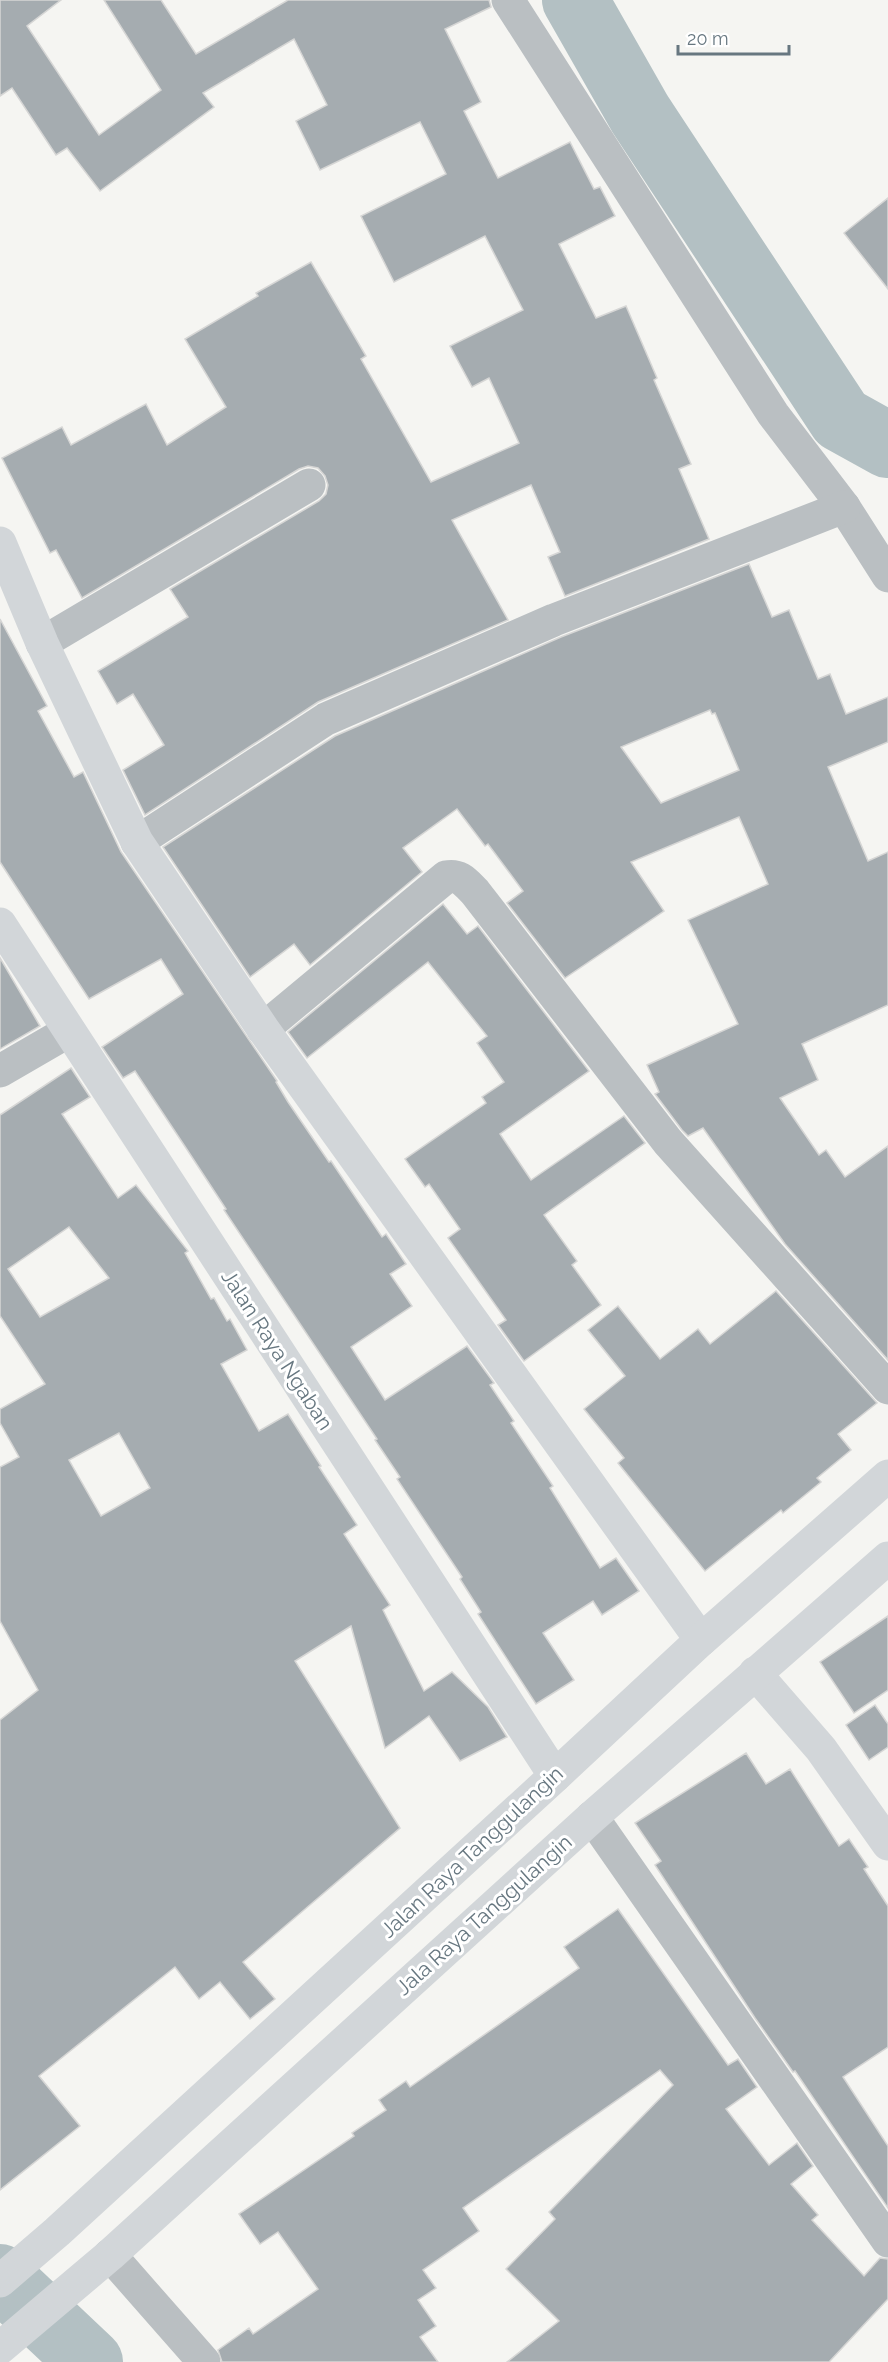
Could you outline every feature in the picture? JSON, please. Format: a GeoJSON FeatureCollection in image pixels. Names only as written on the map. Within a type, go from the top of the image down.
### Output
{"type":"FeatureCollection","features":[{"type":"Feature","properties":{"kind":"main road"},"geometry":{"type":"LineString","coordinates":[[0,543],[42,643],[137,842],[263,1029],[701,1640]]}},
{"type":"Feature","properties":{"kind":"main road","name":"Jalan Raya Ngaban"},"geometry":{"type":"LineString","coordinates":[[0,924],[555,1776]]}},
{"type":"Feature","properties":{"kind":"main road","name":"Jalan Raya Tanggulangin"},"geometry":{"type":"LineString","coordinates":[[0,2282],[701,1640],[888,1476]]}},
{"type":"Feature","properties":{"kind":"main road","name":"Jala Raya Tanggulangin"},"geometry":{"type":"LineString","coordinates":[[0,2348],[110,2255],[592,1817],[888,1558]]}},
{"type":"Feature","properties":{"kind":"main road"},"geometry":{"type":"LineString","coordinates":[[755,1673],[821,1749],[888,1844]]}},
{"type":"Feature","properties":{"kind":"street"},"geometry":{"type":"LineString","coordinates":[[508,0],[773,414],[844,507],[888,576]]}},
{"type":"Feature","properties":{"kind":"street"},"geometry":{"type":"LineString","coordinates":[[42,643],[309,485]]}},
{"type":"Feature","properties":{"kind":"street"},"geometry":{"type":"LineString","coordinates":[[137,842],[326,719],[554,620],[844,507]]}},
{"type":"Feature","properties":{"kind":"street"},"geometry":{"type":"LineString","coordinates":[[263,1029],[446,877],[460,878],[476,892],[668,1142],[888,1389]]}},
{"type":"Feature","properties":{"kind":"street"},"geometry":{"type":"LineString","coordinates":[[0,1071],[69,1030]]}},
{"type":"Feature","properties":{"kind":"street"},"geometry":{"type":"LineString","coordinates":[[592,1817],[888,2241]]}},
{"type":"Feature","properties":{"kind":"street"},"geometry":{"type":"LineString","coordinates":[[110,2255],[204,2362]]}},
{"type":"Feature","properties":{"kind":"building"},"geometry":{"type":"Polygon","coordinates":[[[0,0],[61,0],[27,26],[99,135],[161,90],[104,0],[161,0],[196,54],[288,0],[489,0],[491,7],[445,29],[481,102],[464,111],[498,178],[570,142],[594,189],[600,187],[615,216],[559,244],[596,318],[626,306],[657,378],[654,380],[691,464],[679,469],[709,539],[565,596],[548,557],[560,552],[531,485],[452,520],[508,620],[318,702],[145,815],[123,770],[164,745],[133,694],[117,704],[98,671],[188,617],[170,589],[319,501],[326,494],[328,485],[325,476],[318,468],[308,466],[299,469],[82,598],[56,550],[50,553],[2,458],[62,427],[71,445],[146,404],[167,445],[226,407],[185,339],[258,296],[256,293],[311,262],[366,356],[361,359],[431,482],[519,443],[489,378],[472,387],[450,346],[523,310],[485,236],[394,282],[361,216],[446,174],[420,122],[320,170],[296,121],[327,105],[294,39],[203,93],[214,107],[100,191],[67,148],[56,155],[12,88],[0,96],[0,0]]]}},
{"type":"Feature","properties":{"kind":"building"},"geometry":{"type":"Polygon","coordinates":[[[888,198],[888,289],[844,233],[888,198]]]}},
{"type":"Feature","properties":{"kind":"building"},"geometry":{"type":"Polygon","coordinates":[[[749,564],[772,617],[789,610],[818,679],[830,674],[846,714],[888,697],[888,742],[828,767],[868,861],[888,852],[888,1005],[802,1044],[818,1080],[780,1098],[819,1155],[826,1150],[845,1177],[888,1146],[888,1360],[785,1244],[703,1128],[688,1136],[682,1130],[655,1094],[659,1092],[647,1065],[738,1024],[688,920],[768,884],[739,817],[631,862],[664,911],[565,978],[507,903],[523,891],[488,844],[485,846],[457,809],[403,848],[422,872],[310,965],[294,944],[250,977],[163,847],[335,736],[561,637],[749,564]],[[710,710],[621,747],[661,803],[739,770],[715,713],[712,714],[710,710]]]}},
{"type":"Feature","properties":{"kind":"building"},"geometry":{"type":"Polygon","coordinates":[[[0,619],[47,706],[38,711],[74,777],[83,772],[121,852],[277,1081],[288,1102],[329,1162],[331,1161],[382,1237],[386,1234],[406,1264],[390,1274],[412,1306],[351,1347],[385,1400],[467,1346],[494,1383],[490,1385],[514,1421],[511,1423],[553,1486],[550,1488],[600,1568],[616,1558],[639,1591],[602,1615],[593,1601],[543,1633],[574,1680],[536,1704],[478,1614],[481,1612],[460,1579],[462,1577],[397,1479],[400,1477],[375,1440],[377,1439],[224,1210],[226,1209],[186,1148],[135,1071],[123,1078],[102,1047],[183,994],[161,959],[89,999],[0,862],[0,619]]]}},
{"type":"Feature","properties":{"kind":"building"},"geometry":{"type":"Polygon","coordinates":[[[443,904],[467,934],[478,926],[589,1071],[500,1134],[531,1180],[624,1116],[645,1143],[544,1215],[577,1261],[572,1265],[601,1305],[524,1361],[498,1325],[506,1320],[448,1238],[460,1229],[429,1184],[425,1187],[405,1159],[486,1103],[482,1097],[504,1082],[477,1043],[487,1036],[428,962],[307,1058],[288,1032],[443,904]]]}},
{"type":"Feature","properties":{"kind":"building"},"geometry":{"type":"Polygon","coordinates":[[[0,958],[40,1026],[0,1049],[0,958]]]}},
{"type":"Feature","properties":{"kind":"building"},"geometry":{"type":"Polygon","coordinates":[[[71,1068],[90,1097],[62,1114],[118,1198],[136,1185],[188,1251],[185,1253],[211,1299],[214,1298],[227,1321],[230,1319],[247,1350],[221,1364],[259,1431],[288,1414],[321,1466],[319,1467],[357,1525],[344,1534],[390,1605],[383,1610],[424,1691],[452,1672],[488,1707],[507,1737],[460,1761],[429,1716],[385,1748],[351,1626],[295,1661],[400,1828],[243,1962],[275,1999],[250,2019],[220,1982],[199,1999],[175,1967],[39,2076],[80,2126],[0,2190],[0,1720],[38,1690],[0,1621],[0,1467],[19,1457],[0,1423],[0,1409],[45,1384],[0,1316],[0,1115],[71,1068]],[[69,1227],[8,1269],[40,1317],[109,1278],[69,1227]],[[119,1433],[69,1460],[101,1516],[150,1488],[119,1433]]]}},
{"type":"Feature","properties":{"kind":"building"},"geometry":{"type":"Polygon","coordinates":[[[776,1291],[877,1403],[838,1434],[851,1450],[817,1478],[821,1482],[783,1513],[781,1510],[705,1571],[618,1463],[624,1458],[584,1409],[625,1376],[588,1330],[618,1306],[660,1359],[698,1329],[710,1344],[776,1291]]]}},
{"type":"Feature","properties":{"kind":"building"},"geometry":{"type":"Polygon","coordinates":[[[888,1616],[888,1690],[854,1713],[820,1662],[888,1616]]]}},
{"type":"Feature","properties":{"kind":"building"},"geometry":{"type":"Polygon","coordinates":[[[875,1705],[888,1724],[888,1747],[869,1760],[846,1725],[875,1705]]]}},
{"type":"Feature","properties":{"kind":"building"},"geometry":{"type":"Polygon","coordinates":[[[746,1753],[766,1784],[790,1769],[839,1846],[849,1839],[868,1867],[864,1869],[888,1906],[888,2047],[843,2077],[888,2146],[888,2208],[795,2071],[793,2072],[755,2018],[655,1865],[661,1861],[635,1823],[746,1753]]]}},
{"type":"Feature","properties":{"kind":"building"},"geometry":{"type":"Polygon","coordinates":[[[618,1909],[728,2065],[738,2059],[757,2087],[726,2109],[769,2165],[797,2143],[813,2166],[791,2184],[818,2215],[812,2220],[864,2276],[880,2258],[888,2259],[888,2299],[829,2362],[507,2362],[559,2321],[506,2269],[555,2219],[549,2212],[673,2085],[660,2070],[463,2208],[479,2231],[423,2270],[436,2288],[418,2300],[436,2326],[420,2337],[438,2362],[222,2362],[218,2350],[249,2328],[253,2334],[318,2289],[278,2232],[260,2244],[239,2214],[354,2136],[352,2133],[386,2110],[379,2100],[406,2081],[410,2087],[579,1968],[564,1947],[618,1909]]]}},
{"type":"Feature","properties":{"kind":"waterway"},"geometry":{"type":"LineString","coordinates":[[575,0],[640,114],[841,419],[888,445]]}},
{"type":"Feature","properties":{"kind":"waterway"},"geometry":{"type":"LineString","coordinates":[[0,2277],[90,2362]]}}]}
